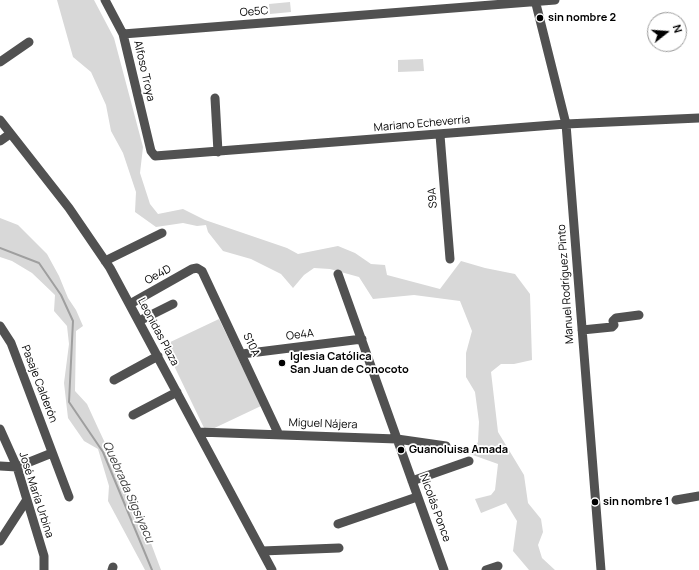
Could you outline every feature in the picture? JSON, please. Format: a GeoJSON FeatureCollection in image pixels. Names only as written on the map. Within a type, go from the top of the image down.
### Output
{"type":"FeatureCollection","features":[{"type":"Feature","properties":{"kind":"street","name":"Alfoso Troya"},"geometry":{"type":"LineString","coordinates":[[105,0],[123,34],[151,151]]}},
{"type":"Feature","properties":{"kind":"street","name":"Oe5C"},"geometry":{"type":"LineString","coordinates":[[123,34],[554,0]]}},
{"type":"Feature","properties":{"kind":"street","name":"Manuel Rodríguez Pinto"},"geometry":{"type":"LineString","coordinates":[[535,1],[566,124],[601,570]]}},
{"type":"Feature","properties":{"kind":"street"},"geometry":{"type":"LineString","coordinates":[[0,62],[29,42]]}},
{"type":"Feature","properties":{"kind":"street"},"geometry":{"type":"LineString","coordinates":[[215,98],[218,152]]}},
{"type":"Feature","properties":{"kind":"street","name":"Mariano Echeverria"},"geometry":{"type":"LineString","coordinates":[[151,151],[155,156],[162,157],[566,124],[699,118]]}},
{"type":"Feature","properties":{"kind":"street","name":"Leonidas Plaza"},"geometry":{"type":"LineString","coordinates":[[0,120],[69,208],[105,261],[130,304],[272,570]]}},
{"type":"Feature","properties":{"kind":"street"},"geometry":{"type":"LineString","coordinates":[[0,141],[10,134]]}},
{"type":"Feature","properties":{"kind":"street","name":"S9A"},"geometry":{"type":"LineString","coordinates":[[440,135],[450,259]]}},
{"type":"Feature","properties":{"kind":"street"},"geometry":{"type":"LineString","coordinates":[[105,261],[162,233]]}},
{"type":"Feature","properties":{"kind":"street","name":"Oe4D"},"geometry":{"type":"LineString","coordinates":[[130,304],[197,268]]}},
{"type":"Feature","properties":{"kind":"street","name":"S10A"},"geometry":{"type":"LineString","coordinates":[[197,268],[202,271],[279,435]]}},
{"type":"Feature","properties":{"kind":"street","name":"Nicolás Ponce"},"geometry":{"type":"LineString","coordinates":[[338,274],[444,570]]}},
{"type":"Feature","properties":{"kind":"street"},"geometry":{"type":"LineString","coordinates":[[139,321],[173,304]]}},
{"type":"Feature","properties":{"kind":"street"},"geometry":{"type":"LineString","coordinates":[[582,330],[612,327],[614,326],[613,321],[616,318],[639,315]]}},
{"type":"Feature","properties":{"kind":"street","name":"Pasaje Calderón"},"geometry":{"type":"LineString","coordinates":[[0,326],[11,343],[69,497]]}},
{"type":"Feature","properties":{"kind":"street","name":"Oe4A"},"geometry":{"type":"LineString","coordinates":[[242,354],[362,339]]}},
{"type":"Feature","properties":{"kind":"street"},"geometry":{"type":"LineString","coordinates":[[114,380],[158,356]]}},
{"type":"Feature","properties":{"kind":"street"},"geometry":{"type":"LineString","coordinates":[[133,415],[177,392]]}},
{"type":"Feature","properties":{"kind":"street","name":"José María Urbina"},"geometry":{"type":"LineString","coordinates":[[0,429],[17,467],[26,501],[44,556],[44,570]]}},
{"type":"Feature","properties":{"kind":"street","name":"Miguel Nájera"},"geometry":{"type":"LineString","coordinates":[[198,432],[397,440],[446,446]]}},
{"type":"Feature","properties":{"kind":"street"},"geometry":{"type":"LineString","coordinates":[[0,466],[17,467],[52,453]]}},
{"type":"Feature","properties":{"kind":"street"},"geometry":{"type":"LineString","coordinates":[[412,481],[469,461]]}},
{"type":"Feature","properties":{"kind":"street"},"geometry":{"type":"LineString","coordinates":[[676,500],[699,496]]}},
{"type":"Feature","properties":{"kind":"street"},"geometry":{"type":"LineString","coordinates":[[338,524],[417,497]]}},
{"type":"Feature","properties":{"kind":"street"},"geometry":{"type":"LineString","coordinates":[[0,541],[26,501]]}},
{"type":"Feature","properties":{"kind":"street"},"geometry":{"type":"LineString","coordinates":[[262,551],[339,548]]}},
{"type":"Feature","properties":{"kind":"street"},"geometry":{"type":"LineString","coordinates":[[486,570],[498,566]]}},
{"type":"Feature","properties":{"kind":"shaded area"},"geometry":{"type":"Polygon","coordinates":[[[57,0],[94,0],[114,38],[143,147],[140,173],[150,204],[158,214],[183,209],[205,220],[287,248],[298,254],[338,246],[355,253],[371,264],[385,265],[387,275],[440,289],[461,261],[515,274],[530,294],[532,360],[514,364],[501,364],[491,372],[498,432],[524,475],[528,503],[541,519],[543,532],[538,545],[542,558],[555,570],[529,570],[513,551],[517,521],[506,503],[481,513],[475,499],[491,495],[495,490],[498,464],[470,454],[478,442],[479,422],[475,392],[466,377],[466,353],[472,331],[460,301],[414,295],[373,299],[359,277],[330,269],[314,268],[304,275],[293,288],[281,274],[251,259],[223,251],[208,232],[206,225],[197,226],[183,223],[156,227],[135,212],[136,192],[123,153],[111,131],[106,105],[91,72],[73,57],[57,0]]]}},
{"type":"Feature","properties":{"kind":"shaded area"},"geometry":{"type":"Polygon","coordinates":[[[290,2],[291,12],[270,14],[269,4],[290,2]]]}},
{"type":"Feature","properties":{"kind":"shaded area"},"geometry":{"type":"Polygon","coordinates":[[[423,59],[424,71],[398,72],[398,60],[423,59]]]}},
{"type":"Feature","properties":{"kind":"shaded area"},"geometry":{"type":"Polygon","coordinates":[[[0,218],[18,225],[47,254],[59,276],[68,298],[76,310],[83,326],[76,331],[75,391],[87,404],[146,530],[161,570],[145,570],[108,501],[109,486],[98,449],[84,441],[68,418],[64,383],[69,344],[67,326],[54,311],[55,295],[32,273],[12,261],[0,257],[0,218]]]}},
{"type":"Feature","properties":{"kind":"shaded area"},"geometry":{"type":"Polygon","coordinates":[[[219,319],[261,406],[206,432],[164,345],[219,319]]]}},
{"type":"Feature","properties":{"kind":"waterway","name":"Quebrada Sigsiyacu"},"geometry":{"type":"LineString","coordinates":[[0,248],[39,263],[61,295],[73,321],[69,402],[103,452],[152,570]]}},
{"type":"Feature","properties":{"kind":"place","name":"sin nombre 2"},"geometry":{"type":"Point","coordinates":[540,18]}},
{"type":"Feature","properties":{"kind":"place","name":"Iglesia Católica San Juan de Conocoto"},"geometry":{"type":"Point","coordinates":[282,363]}},
{"type":"Feature","properties":{"kind":"place","name":"Guanoluisa Amada"},"geometry":{"type":"Point","coordinates":[401,450]}},
{"type":"Feature","properties":{"kind":"place","name":"sin nombre 1"},"geometry":{"type":"Point","coordinates":[595,502]}}]}
